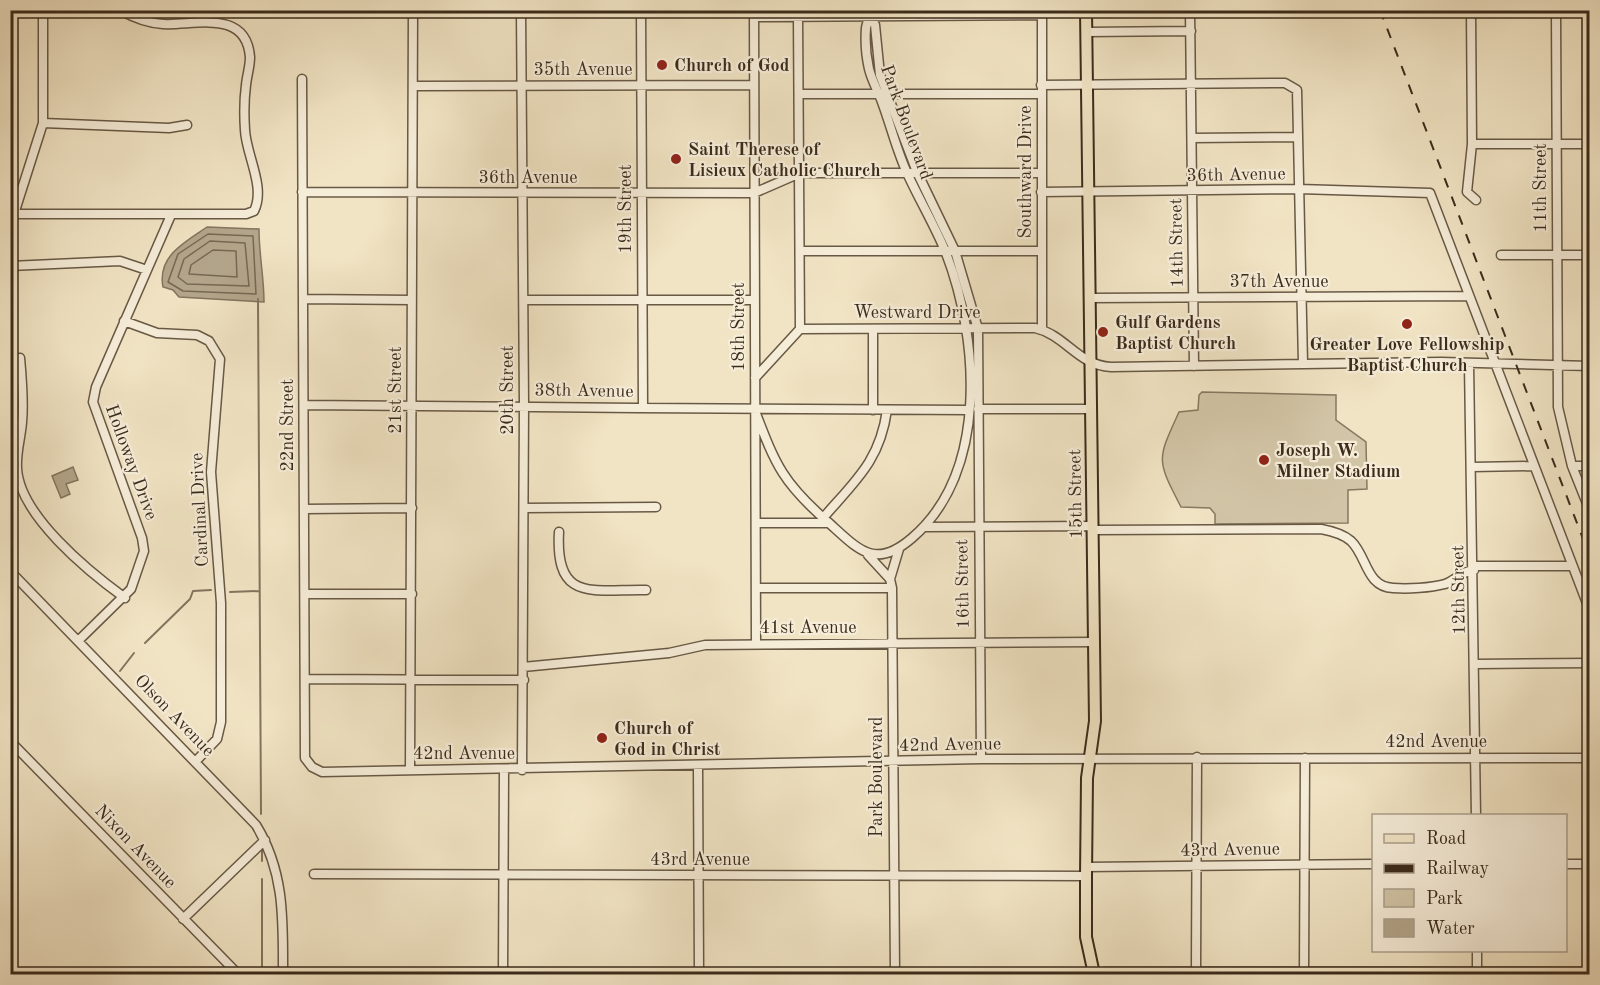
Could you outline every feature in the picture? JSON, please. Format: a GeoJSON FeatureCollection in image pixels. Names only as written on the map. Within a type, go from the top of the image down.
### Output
{"type":"FeatureCollection","features":[{"type":"Feature","properties":{"kind":"main road","name":"15th Street"},"geometry":{"type":"LineString","coordinates":[[1086,10],[1086,192],[1095,721],[1088,778],[1086,937],[1096,975]]}},
{"type":"Feature","properties":{"kind":"street"},"geometry":{"type":"LineString","coordinates":[[43,10],[43,123],[12,214],[246,214],[254,211],[257,205],[256,180],[244,120],[250,57],[241,35],[230,26],[217,22],[163,24],[144,21],[120,10]]}},
{"type":"Feature","properties":{"kind":"street","name":"21st Street"},"geometry":{"type":"LineString","coordinates":[[411,770],[413,10]]}},
{"type":"Feature","properties":{"kind":"street","name":"20th Street"},"geometry":{"type":"LineString","coordinates":[[521,10],[524,300],[522,770]]}},
{"type":"Feature","properties":{"kind":"street","name":"19th Street"},"geometry":{"type":"LineString","coordinates":[[641,10],[643,407]]}},
{"type":"Feature","properties":{"kind":"street","name":"14th Street"},"geometry":{"type":"LineString","coordinates":[[1190,10],[1194,366]]}},
{"type":"Feature","properties":{"kind":"street"},"geometry":{"type":"LineString","coordinates":[[1471,10],[1472,144],[1467,192],[1476,200]]}},
{"type":"Feature","properties":{"kind":"street","name":"11th Street"},"geometry":{"type":"LineString","coordinates":[[1556,10],[1557,365],[1560,422],[1572,466],[1590,511]]}},
{"type":"Feature","properties":{"kind":"street"},"geometry":{"type":"LineString","coordinates":[[754,14],[798,16],[870,13],[1045,13]]}},
{"type":"Feature","properties":{"kind":"street","name":"Park Boulevard"},"geometry":{"type":"LineString","coordinates":[[870,13],[866,26],[867,61],[906,172],[945,251],[973,329]]}},
{"type":"Feature","properties":{"kind":"street","name":"Park Boulevard"},"geometry":{"type":"LineString","coordinates":[[868,555],[884,555],[899,549],[925,527],[955,481],[973,409],[973,329],[955,251],[917,172],[878,69],[875,25],[870,13]]}},
{"type":"Feature","properties":{"kind":"street","name":"Southward Drive"},"geometry":{"type":"LineString","coordinates":[[1042,330],[1041,89],[1045,13]]}},
{"type":"Feature","properties":{"kind":"street","name":"18th Street"},"geometry":{"type":"LineString","coordinates":[[754,14],[756,644]]}},
{"type":"Feature","properties":{"kind":"street"},"geometry":{"type":"LineString","coordinates":[[755,378],[800,329],[798,16]]}},
{"type":"Feature","properties":{"kind":"street"},"geometry":{"type":"LineString","coordinates":[[1086,32],[1191,31]]}},
{"type":"Feature","properties":{"kind":"street","name":"22nd Street"},"geometry":{"type":"LineString","coordinates":[[302,80],[305,758],[312,767]]}},
{"type":"Feature","properties":{"kind":"street"},"geometry":{"type":"LineString","coordinates":[[799,94],[889,94],[1041,89],[1085,85],[1285,83],[1297,90],[1303,364]]}},
{"type":"Feature","properties":{"kind":"street","name":"35th Avenue"},"geometry":{"type":"LineString","coordinates":[[413,86],[753,85]]}},
{"type":"Feature","properties":{"kind":"street"},"geometry":{"type":"LineString","coordinates":[[43,123],[169,128],[188,124]]}},
{"type":"Feature","properties":{"kind":"street"},"geometry":{"type":"LineString","coordinates":[[1192,138],[1298,137]]}},
{"type":"Feature","properties":{"kind":"street"},"geometry":{"type":"LineString","coordinates":[[1472,144],[1590,144]]}},
{"type":"Feature","properties":{"kind":"street"},"geometry":{"type":"LineString","coordinates":[[754,193],[800,173],[1041,173]]}},
{"type":"Feature","properties":{"kind":"street","name":"36th Avenue"},"geometry":{"type":"LineString","coordinates":[[1041,192],[1299,189],[1430,193],[1469,297]]}},
{"type":"Feature","properties":{"kind":"street","name":"36th Avenue"},"geometry":{"type":"LineString","coordinates":[[302,192],[754,193]]}},
{"type":"Feature","properties":{"kind":"street","name":"Holloway Drive"},"geometry":{"type":"LineString","coordinates":[[79,640],[125,598],[141,564],[142,538],[93,402],[96,387],[171,214]]}},
{"type":"Feature","properties":{"kind":"street"},"geometry":{"type":"LineString","coordinates":[[800,251],[1041,251]]}},
{"type":"Feature","properties":{"kind":"street"},"geometry":{"type":"LineString","coordinates":[[1501,255],[1590,255]]}},
{"type":"Feature","properties":{"kind":"street"},"geometry":{"type":"LineString","coordinates":[[10,266],[120,261],[147,270]]}},
{"type":"Feature","properties":{"kind":"street"},"geometry":{"type":"LineString","coordinates":[[1469,297],[1590,611]]}},
{"type":"Feature","properties":{"kind":"street","name":"37th Avenue"},"geometry":{"type":"LineString","coordinates":[[1089,298],[1469,297]]}},
{"type":"Feature","properties":{"kind":"street"},"geometry":{"type":"LineString","coordinates":[[303,299],[412,300]]}},
{"type":"Feature","properties":{"kind":"street"},"geometry":{"type":"LineString","coordinates":[[524,300],[755,300]]}},
{"type":"Feature","properties":{"kind":"street","name":"Cardinal Drive"},"geometry":{"type":"LineString","coordinates":[[124,321],[157,333],[197,335],[209,341],[220,359],[211,472],[221,603],[221,722],[217,739],[196,761]]}},
{"type":"Feature","properties":{"kind":"street","name":"Westward Drive"},"geometry":{"type":"LineString","coordinates":[[800,329],[1042,330]]}},
{"type":"Feature","properties":{"kind":"street"},"geometry":{"type":"LineString","coordinates":[[873,329],[873,410]]}},
{"type":"Feature","properties":{"kind":"street"},"geometry":{"type":"LineString","coordinates":[[1042,330],[1089,364],[1111,367],[1303,364],[1590,366]]}},
{"type":"Feature","properties":{"kind":"street"},"geometry":{"type":"LineString","coordinates":[[20,358],[23,399],[14,450],[18,478],[26,500],[73,557],[125,598]]}},
{"type":"Feature","properties":{"kind":"street","name":"12th Street"},"geometry":{"type":"LineString","coordinates":[[1469,364],[1476,664],[1476,814]]}},
{"type":"Feature","properties":{"kind":"street","name":"38th Avenue"},"geometry":{"type":"LineString","coordinates":[[304,405],[524,405],[756,411],[1090,409]]}},
{"type":"Feature","properties":{"kind":"street","name":"16th Street"},"geometry":{"type":"LineString","coordinates":[[973,409],[978,454],[981,759]]}},
{"type":"Feature","properties":{"kind":"street"},"geometry":{"type":"LineString","coordinates":[[826,520],[873,458],[882,438],[887,410]]}},
{"type":"Feature","properties":{"kind":"street"},"geometry":{"type":"LineString","coordinates":[[756,411],[770,453],[781,474],[826,520],[868,555],[891,583]]}},
{"type":"Feature","properties":{"kind":"street"},"geometry":{"type":"LineString","coordinates":[[1472,467],[1533,466]]}},
{"type":"Feature","properties":{"kind":"street"},"geometry":{"type":"LineString","coordinates":[[1572,466],[1590,466]]}},
{"type":"Feature","properties":{"kind":"street"},"geometry":{"type":"LineString","coordinates":[[524,508],[656,507]]}},
{"type":"Feature","properties":{"kind":"street"},"geometry":{"type":"LineString","coordinates":[[304,509],[412,508]]}},
{"type":"Feature","properties":{"kind":"street"},"geometry":{"type":"LineString","coordinates":[[756,523],[826,520]]}},
{"type":"Feature","properties":{"kind":"street"},"geometry":{"type":"LineString","coordinates":[[925,527],[1312,528],[1330,531],[1352,542],[1371,576],[1381,585],[1392,588],[1440,585],[1474,568],[1572,566]]}},
{"type":"Feature","properties":{"kind":"street"},"geometry":{"type":"LineString","coordinates":[[559,532],[559,561],[570,582],[582,589],[646,590]]}},
{"type":"Feature","properties":{"kind":"street","name":"Park Boulevard"},"geometry":{"type":"LineString","coordinates":[[895,975],[891,583],[899,549]]}},
{"type":"Feature","properties":{"kind":"street","name":"Olson Avenue"},"geometry":{"type":"LineString","coordinates":[[10,571],[241,807],[265,840],[278,872],[283,903],[283,975]]}},
{"type":"Feature","properties":{"kind":"street"},"geometry":{"type":"LineString","coordinates":[[756,588],[891,583]]}},
{"type":"Feature","properties":{"kind":"street"},"geometry":{"type":"LineString","coordinates":[[305,594],[412,594]]}},
{"type":"Feature","properties":{"kind":"street","name":"41st Avenue"},"geometry":{"type":"LineString","coordinates":[[524,667],[669,654],[705,645],[1094,642]]}},
{"type":"Feature","properties":{"kind":"street"},"geometry":{"type":"LineString","coordinates":[[1476,664],[1590,663]]}},
{"type":"Feature","properties":{"kind":"street"},"geometry":{"type":"LineString","coordinates":[[306,679],[524,680]]}},
{"type":"Feature","properties":{"kind":"street","name":"Nixon Avenue"},"geometry":{"type":"LineString","coordinates":[[10,741],[238,975]]}},
{"type":"Feature","properties":{"kind":"street"},"geometry":{"type":"LineString","coordinates":[[1196,970],[1197,757]]}},
{"type":"Feature","properties":{"kind":"street"},"geometry":{"type":"LineString","coordinates":[[1304,974],[1305,758]]}},
{"type":"Feature","properties":{"kind":"street","name":"42nd Avenue"},"geometry":{"type":"LineString","coordinates":[[312,767],[322,772],[698,767],[981,759],[1590,758]]}},
{"type":"Feature","properties":{"kind":"street"},"geometry":{"type":"LineString","coordinates":[[698,767],[699,975]]}},
{"type":"Feature","properties":{"kind":"street"},"geometry":{"type":"LineString","coordinates":[[503,975],[504,770]]}},
{"type":"Feature","properties":{"kind":"street"},"geometry":{"type":"LineString","coordinates":[[183,919],[265,840]]}},
{"type":"Feature","properties":{"kind":"street","name":"43rd Avenue"},"geometry":{"type":"LineString","coordinates":[[314,874],[893,876],[1086,872],[1196,866],[1372,864]]}},
{"type":"Feature","properties":{"kind":"street"},"geometry":{"type":"LineString","coordinates":[[1567,864],[1590,864]]}},
{"type":"Feature","properties":{"kind":"street"},"geometry":{"type":"LineString","coordinates":[[1477,952],[1477,971]]}},
{"type":"Feature","properties":{"kind":"street"},"geometry":{"type":"LineString","coordinates":[[1096,975],[1105,972],[1196,970],[1304,974],[1590,972]]}},
{"type":"Feature","properties":{"kind":"green space","name":"Joseph W. Milner Stadium"},"geometry":{"type":"Polygon","coordinates":[[[1202,392],[1336,395],[1336,420],[1366,442],[1367,489],[1348,490],[1348,523],[1215,524],[1215,514],[1210,508],[1181,507],[1167,479],[1162,460],[1163,450],[1179,412],[1198,410],[1199,395],[1202,392]]]}},
{"type":"Feature","properties":{"kind":"water"},"geometry":{"type":"Polygon","coordinates":[[[207,227],[259,229],[264,302],[179,297],[173,290],[163,287],[162,276],[168,258],[182,244],[207,227]]]}},
{"type":"Feature","properties":{"kind":"water"},"geometry":{"type":"Polygon","coordinates":[[[73,467],[78,480],[66,484],[70,494],[61,498],[52,476],[73,467]]]}},
{"type":"Feature","properties":{"kind":"waterway"},"geometry":{"type":"LineString","coordinates":[[258,299],[261,814]]}},
{"type":"Feature","properties":{"kind":"waterway"},"geometry":{"type":"LineString","coordinates":[[145,643],[190,599],[193,591],[211,590]]}},
{"type":"Feature","properties":{"kind":"waterway"},"geometry":{"type":"LineString","coordinates":[[230,592],[259,591]]}},
{"type":"Feature","properties":{"kind":"waterway"},"geometry":{"type":"LineString","coordinates":[[120,671],[134,653]]}},
{"type":"Feature","properties":{"kind":"waterway"},"geometry":{"type":"LineString","coordinates":[[262,851],[262,861]]}},
{"type":"Feature","properties":{"kind":"waterway"},"geometry":{"type":"LineString","coordinates":[[262,879],[262,974]]}},
{"type":"Feature","properties":{"kind":"railway"},"geometry":{"type":"LineString","coordinates":[[1380,10],[1590,557]]}},
{"type":"Feature","properties":{"kind":"place","name":"Church of God"},"geometry":{"type":"Point","coordinates":[662,65]}},
{"type":"Feature","properties":{"kind":"place","name":"Saint Therese of Lisieux Catholic Church"},"geometry":{"type":"Point","coordinates":[676,159]}},
{"type":"Feature","properties":{"kind":"place","name":"Greater Love Fellowship Baptist Church"},"geometry":{"type":"Point","coordinates":[1407,324]}},
{"type":"Feature","properties":{"kind":"place","name":"Gulf Gardens Baptist Church"},"geometry":{"type":"Point","coordinates":[1103,332]}},
{"type":"Feature","properties":{"kind":"place","name":"Joseph W. Milner Stadium"},"geometry":{"type":"Point","coordinates":[1264,460]}},
{"type":"Feature","properties":{"kind":"place","name":"Church of God in Christ"},"geometry":{"type":"Point","coordinates":[602,738]}}]}
